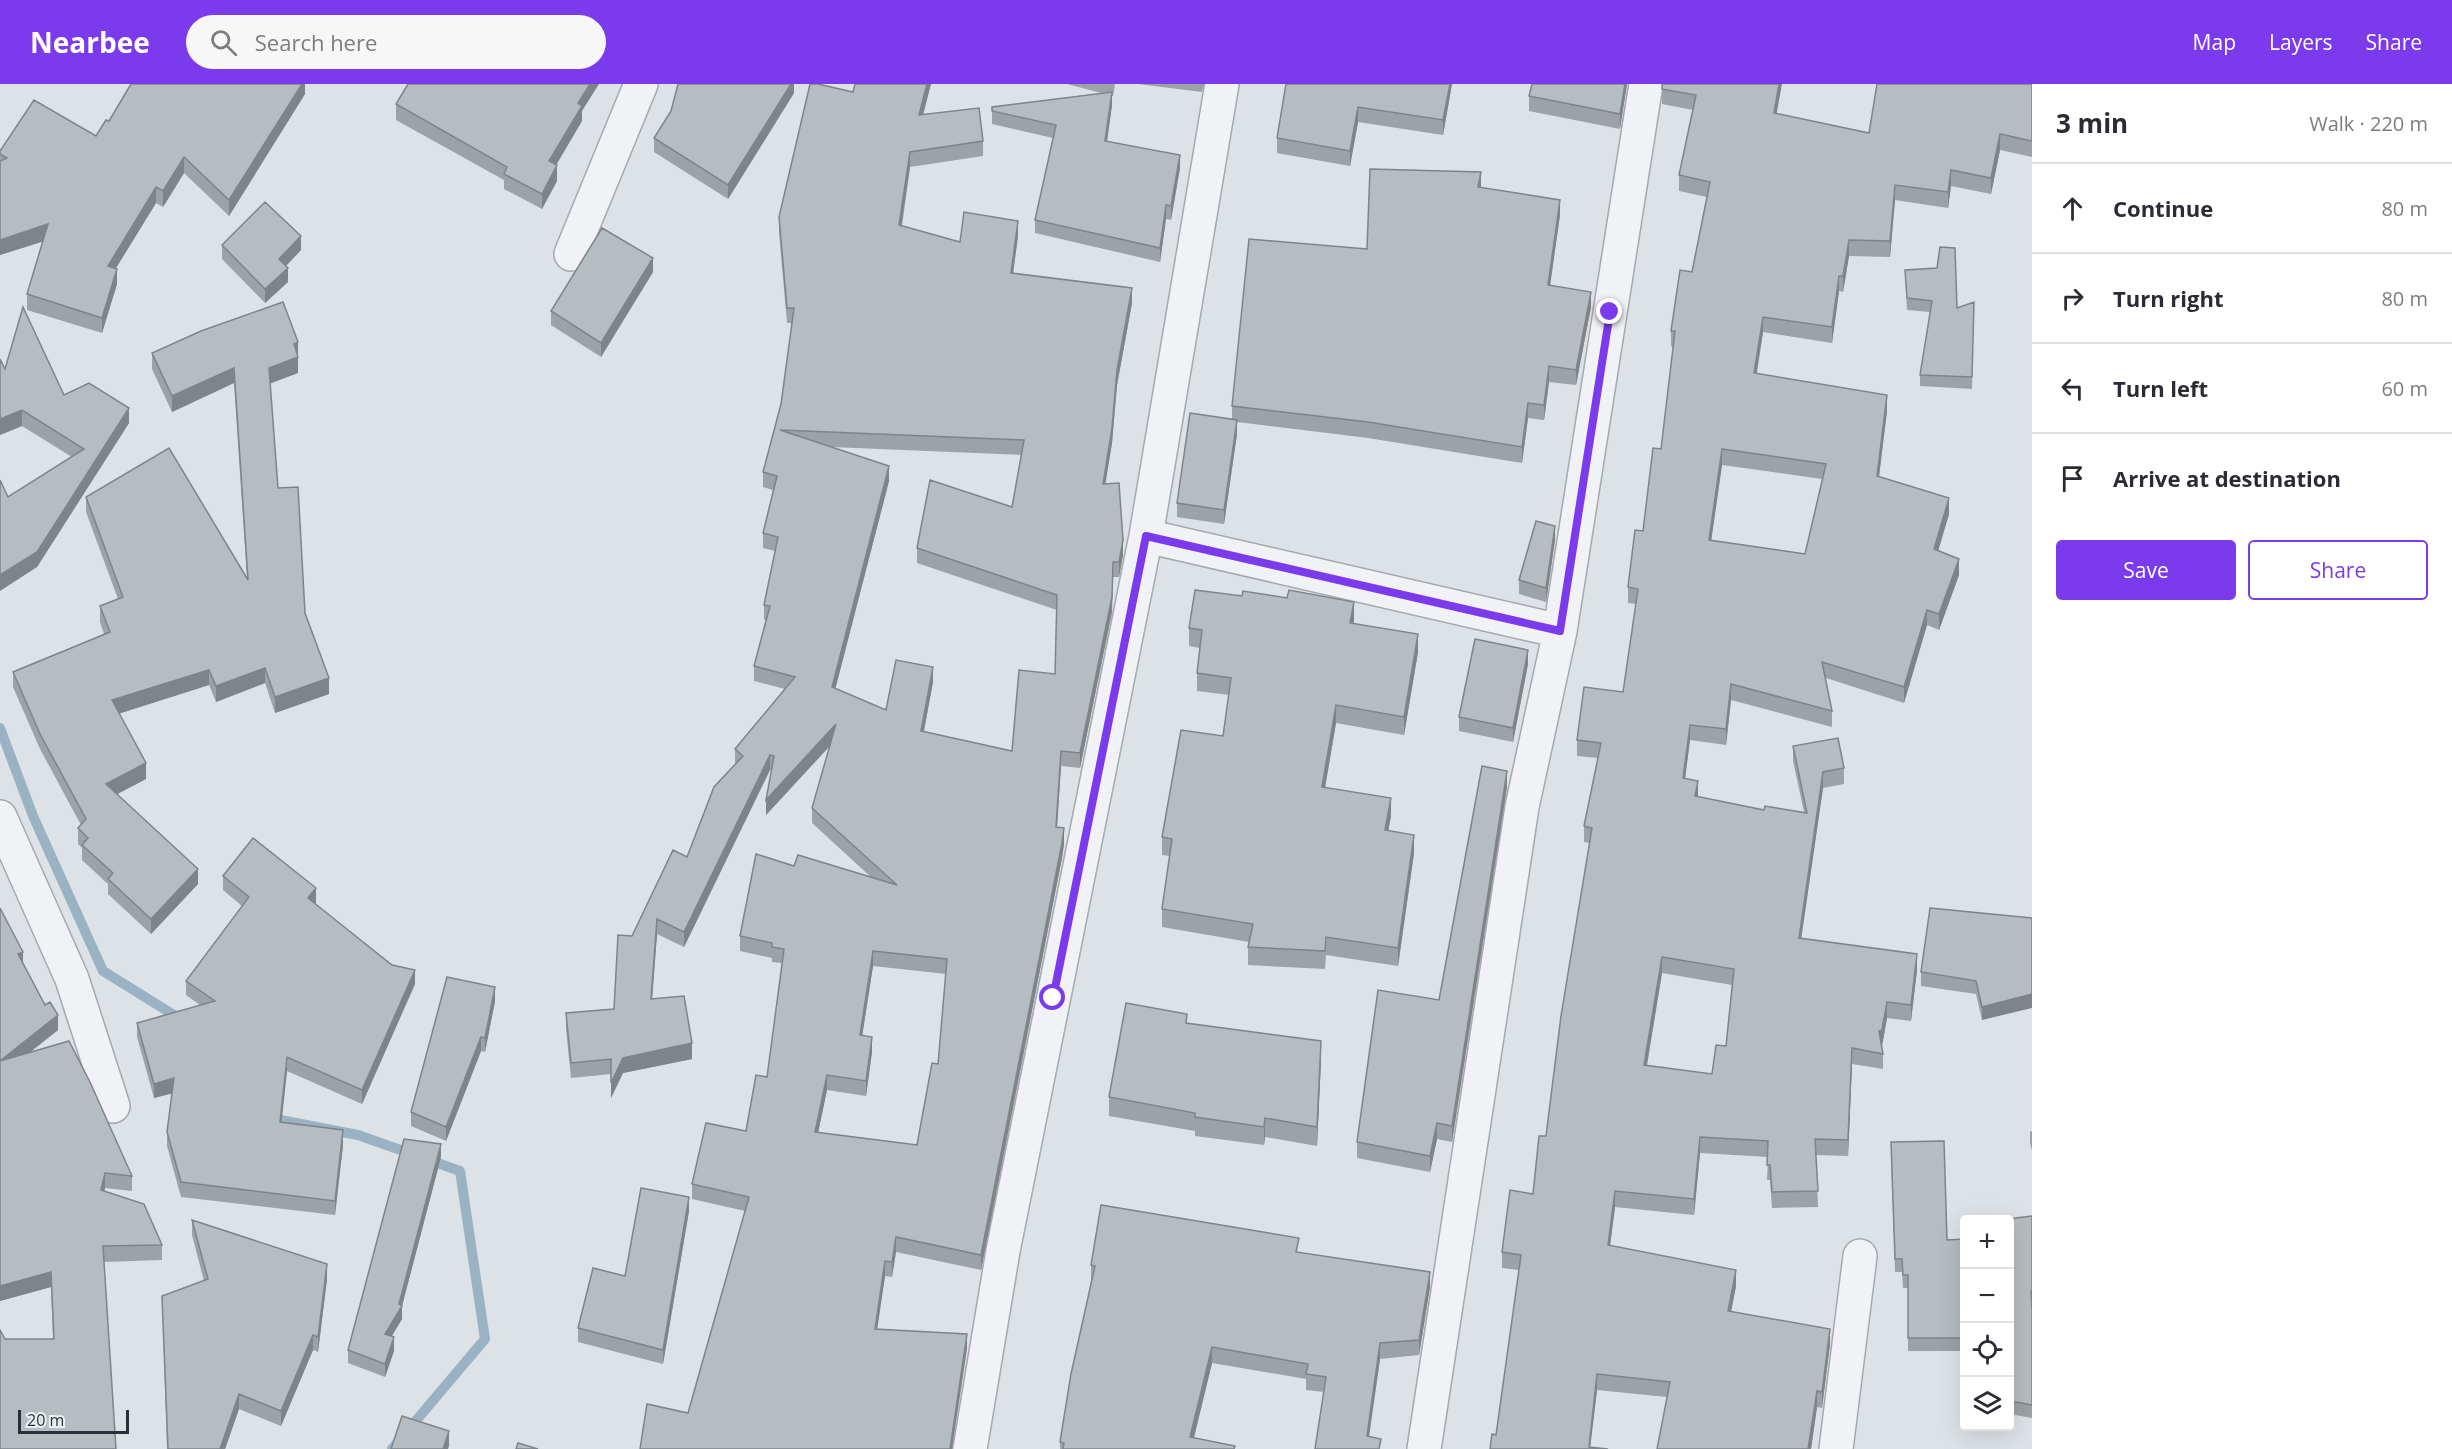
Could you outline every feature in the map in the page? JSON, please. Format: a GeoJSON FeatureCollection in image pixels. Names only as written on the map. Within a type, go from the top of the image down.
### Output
{"type":"FeatureCollection","features":[{"type":"Feature","properties":{"kind":"street"},"geometry":{"type":"LineString","coordinates":[[571,254],[641,84]]}},
{"type":"Feature","properties":{"kind":"street"},"geometry":{"type":"LineString","coordinates":[[970,1449],[1003,1251],[1146,536],[1222,84]]}},
{"type":"Feature","properties":{"kind":"street"},"geometry":{"type":"LineString","coordinates":[[1424,1449],[1522,807],[1560,631],[1646,84]]}},
{"type":"Feature","properties":{"kind":"street"},"geometry":{"type":"LineString","coordinates":[[1146,536],[1560,631]]}},
{"type":"Feature","properties":{"kind":"street"},"geometry":{"type":"LineString","coordinates":[[0,817],[72,979],[113,1106]]}},
{"type":"Feature","properties":{"kind":"street"},"geometry":{"type":"LineString","coordinates":[[1836,1449],[1860,1256]]}},
{"type":"Feature","properties":{"kind":"building"},"geometry":{"type":"Polygon","coordinates":[[[131,84],[302,84],[229,200],[184,157],[163,191],[156,187],[108,266],[117,269],[102,318],[27,294],[48,224],[0,240],[0,161],[7,158],[0,154],[0,151],[34,100],[96,136],[106,120],[109,121],[131,84]]]}},
{"type":"Feature","properties":{"kind":"building"},"geometry":{"type":"Polygon","coordinates":[[[408,84],[590,84],[578,103],[582,106],[549,161],[557,165],[542,194],[504,174],[507,167],[396,104],[408,84]]]}},
{"type":"Feature","properties":{"kind":"building"},"geometry":{"type":"Polygon","coordinates":[[[678,84],[791,84],[728,185],[654,138],[671,111],[678,84]]]}},
{"type":"Feature","properties":{"kind":"building"},"geometry":{"type":"Polygon","coordinates":[[[810,84],[853,92],[855,84],[927,84],[919,115],[979,108],[983,141],[910,152],[899,225],[960,242],[964,212],[1018,221],[1011,273],[1132,288],[1117,370],[1112,428],[1103,484],[1119,483],[1123,540],[1119,562],[1113,562],[1112,597],[1080,753],[1061,751],[1056,827],[1064,828],[1062,843],[981,1255],[896,1237],[892,1262],[885,1261],[875,1329],[967,1334],[950,1449],[640,1449],[647,1404],[688,1413],[749,1197],[692,1184],[706,1123],[746,1131],[756,1075],[767,1077],[784,949],[772,947],[772,943],[740,936],[756,854],[794,866],[798,855],[897,885],[812,808],[836,724],[766,800],[774,756],[770,755],[684,932],[657,919],[651,999],[684,996],[692,1043],[623,1058],[611,1083],[611,1059],[571,1063],[566,1013],[614,1009],[618,935],[632,936],[673,850],[687,857],[714,787],[743,756],[735,749],[795,677],[754,666],[770,606],[764,605],[778,537],[763,533],[777,476],[763,472],[781,404],[794,308],[787,308],[779,217],[810,84]],[[780,430],[889,466],[832,687],[886,710],[896,660],[933,667],[921,731],[1012,751],[1019,670],[1055,674],[1057,595],[917,548],[930,480],[1012,507],[1024,440],[780,430]],[[873,951],[860,1035],[872,1037],[866,1081],[827,1075],[815,1132],[917,1145],[932,1063],[938,1064],[947,959],[873,951]]]}},
{"type":"Feature","properties":{"kind":"building"},"geometry":{"type":"Polygon","coordinates":[[[1286,84],[1450,84],[1443,120],[1358,107],[1350,151],[1277,138],[1286,84]]]}},
{"type":"Feature","properties":{"kind":"building"},"geometry":{"type":"Polygon","coordinates":[[[1532,84],[1625,84],[1620,114],[1529,96],[1532,84]]]}},
{"type":"Feature","properties":{"kind":"building"},"geometry":{"type":"Polygon","coordinates":[[[1662,84],[1779,84],[1774,113],[1869,133],[1877,84],[2032,84],[2032,141],[2000,134],[1991,178],[1951,170],[1948,192],[1895,185],[1890,241],[1849,240],[1843,276],[1839,276],[1832,327],[1763,317],[1754,373],[1887,395],[1877,476],[1949,498],[1934,549],[1959,559],[1939,614],[1927,610],[1904,687],[1822,662],[1832,711],[1731,684],[1726,729],[1690,725],[1683,778],[1698,781],[1695,796],[1764,810],[1765,806],[1807,813],[1793,746],[1838,738],[1844,768],[1823,772],[1799,938],[1917,954],[1911,1005],[1887,1002],[1882,1030],[1879,1031],[1883,1054],[1852,1048],[1848,1140],[1815,1139],[1818,1191],[1772,1192],[1770,1165],[1767,1165],[1768,1141],[1700,1137],[1694,1199],[1615,1191],[1608,1245],[1736,1270],[1728,1311],[1830,1329],[1822,1392],[1817,1391],[1808,1449],[1657,1449],[1670,1382],[1597,1374],[1589,1447],[1608,1449],[1490,1449],[1492,1434],[1496,1435],[1521,1255],[1502,1252],[1510,1190],[1533,1194],[1539,1136],[1546,1136],[1561,1016],[1592,828],[1584,826],[1601,743],[1577,740],[1584,687],[1623,692],[1638,589],[1628,587],[1635,530],[1643,531],[1653,448],[1661,449],[1675,331],[1671,331],[1680,270],[1692,272],[1710,182],[1679,175],[1696,95],[1662,89],[1662,84]],[[1722,449],[1709,540],[1805,554],[1826,464],[1722,449]],[[1662,957],[1644,1065],[1712,1074],[1716,1045],[1726,1046],[1734,969],[1662,957]]]}},
{"type":"Feature","properties":{"kind":"building"},"geometry":{"type":"Polygon","coordinates":[[[1112,92],[1105,141],[1180,155],[1171,206],[1166,205],[1160,248],[1035,220],[1056,125],[992,111],[992,107],[1112,92]]]}},
{"type":"Feature","properties":{"kind":"building"},"geometry":{"type":"Polygon","coordinates":[[[1370,169],[1481,172],[1478,187],[1560,200],[1548,285],[1591,292],[1576,370],[1549,366],[1544,405],[1528,403],[1522,447],[1368,422],[1232,406],[1249,239],[1367,249],[1370,169]]]}},
{"type":"Feature","properties":{"kind":"building"},"geometry":{"type":"Polygon","coordinates":[[[265,202],[301,236],[279,259],[288,268],[265,289],[222,245],[265,202]]]}},
{"type":"Feature","properties":{"kind":"building"},"geometry":{"type":"Polygon","coordinates":[[[602,228],[653,258],[601,343],[551,311],[602,228]]]}},
{"type":"Feature","properties":{"kind":"building"},"geometry":{"type":"Polygon","coordinates":[[[1940,247],[1955,248],[1957,308],[1974,302],[1972,377],[1920,375],[1932,301],[1907,298],[1905,270],[1937,268],[1940,247]]]}},
{"type":"Feature","properties":{"kind":"building"},"geometry":{"type":"Polygon","coordinates":[[[283,302],[298,342],[294,344],[298,357],[269,368],[278,488],[298,487],[305,613],[329,678],[275,697],[265,668],[216,686],[209,670],[112,700],[146,763],[106,784],[198,869],[151,919],[108,879],[113,873],[82,845],[88,838],[78,828],[86,819],[40,734],[13,672],[110,632],[100,606],[123,597],[86,497],[169,448],[248,580],[234,368],[172,396],[152,353],[201,331],[283,302]]]}},
{"type":"Feature","properties":{"kind":"building"},"geometry":{"type":"Polygon","coordinates":[[[23,307],[64,395],[89,383],[129,408],[37,552],[0,575],[0,480],[8,497],[84,449],[22,410],[0,419],[0,359],[5,369],[23,307]]]}},
{"type":"Feature","properties":{"kind":"building"},"geometry":{"type":"Polygon","coordinates":[[[1190,413],[1237,420],[1224,510],[1177,503],[1190,413]]]}},
{"type":"Feature","properties":{"kind":"building"},"geometry":{"type":"Polygon","coordinates":[[[1536,521],[1555,526],[1546,588],[1519,580],[1536,521]]]}},
{"type":"Feature","properties":{"kind":"building"},"geometry":{"type":"Polygon","coordinates":[[[1195,590],[1242,596],[1243,591],[1287,598],[1289,590],[1354,602],[1350,623],[1418,634],[1404,717],[1336,705],[1322,787],[1391,798],[1385,830],[1414,835],[1398,948],[1326,937],[1325,951],[1248,947],[1253,924],[1162,909],[1172,839],[1162,837],[1181,730],[1223,736],[1231,678],[1197,673],[1202,630],[1189,628],[1195,590]]]}},
{"type":"Feature","properties":{"kind":"building"},"geometry":{"type":"Polygon","coordinates":[[[1475,639],[1528,650],[1513,728],[1459,717],[1475,639]]]}},
{"type":"Feature","properties":{"kind":"building"},"geometry":{"type":"Polygon","coordinates":[[[1482,766],[1507,771],[1452,1126],[1437,1123],[1430,1156],[1357,1142],[1378,990],[1439,1000],[1482,766]]]}},
{"type":"Feature","properties":{"kind":"building"},"geometry":{"type":"Polygon","coordinates":[[[253,838],[316,888],[308,898],[392,965],[415,970],[362,1090],[287,1057],[280,1122],[343,1130],[335,1201],[181,1182],[167,1132],[174,1078],[154,1084],[137,1023],[215,1001],[186,981],[249,897],[223,876],[253,838]]]}},
{"type":"Feature","properties":{"kind":"building"},"geometry":{"type":"Polygon","coordinates":[[[0,908],[23,952],[18,954],[45,1005],[50,1002],[58,1015],[0,1061],[0,908]]]}},
{"type":"Feature","properties":{"kind":"building"},"geometry":{"type":"Polygon","coordinates":[[[1930,908],[2032,918],[2032,994],[1982,1007],[1976,981],[1921,972],[1930,908]]]}},
{"type":"Feature","properties":{"kind":"building"},"geometry":{"type":"Polygon","coordinates":[[[447,977],[495,987],[485,1038],[481,1037],[446,1127],[411,1112],[447,977]]]}},
{"type":"Feature","properties":{"kind":"building"},"geometry":{"type":"Polygon","coordinates":[[[1126,1003],[1187,1014],[1186,1023],[1321,1041],[1317,1127],[1265,1118],[1264,1127],[1195,1117],[1195,1113],[1109,1097],[1126,1003]]]}},
{"type":"Feature","properties":{"kind":"building"},"geometry":{"type":"Polygon","coordinates":[[[69,1041],[132,1176],[105,1173],[101,1190],[144,1204],[162,1245],[103,1246],[116,1449],[0,1449],[0,1330],[5,1339],[54,1339],[51,1272],[0,1286],[0,1061],[69,1041]]]}},
{"type":"Feature","properties":{"kind":"building"},"geometry":{"type":"Polygon","coordinates":[[[404,1139],[441,1144],[399,1304],[402,1306],[385,1334],[394,1337],[385,1364],[348,1350],[404,1139]]]}},
{"type":"Feature","properties":{"kind":"building"},"geometry":{"type":"Polygon","coordinates":[[[1944,1141],[1947,1240],[1960,1239],[1960,1338],[1908,1338],[1908,1275],[1903,1275],[1902,1259],[1895,1259],[1891,1142],[1944,1141]]]}},
{"type":"Feature","properties":{"kind":"building"},"geometry":{"type":"Polygon","coordinates":[[[641,1188],[689,1197],[663,1350],[578,1328],[593,1268],[625,1276],[641,1188]]]}},
{"type":"Feature","properties":{"kind":"building"},"geometry":{"type":"Polygon","coordinates":[[[1101,1205],[1299,1238],[1296,1252],[1430,1272],[1419,1340],[1380,1343],[1367,1436],[1381,1439],[1379,1449],[1315,1449],[1326,1377],[1306,1374],[1308,1364],[1212,1347],[1190,1437],[1235,1446],[1234,1449],[1063,1449],[1064,1443],[1060,1442],[1071,1374],[1095,1266],[1091,1265],[1101,1205]]]}},
{"type":"Feature","properties":{"kind":"building"},"geometry":{"type":"Polygon","coordinates":[[[2032,1216],[2032,1405],[2014,1402],[2014,1218],[2032,1216]]]}},
{"type":"Feature","properties":{"kind":"building"},"geometry":{"type":"Polygon","coordinates":[[[192,1220],[327,1264],[318,1337],[313,1335],[281,1411],[239,1394],[220,1449],[168,1449],[162,1296],[208,1279],[192,1220]]]}},
{"type":"Feature","properties":{"kind":"building"},"geometry":{"type":"Polygon","coordinates":[[[402,1416],[449,1431],[443,1449],[391,1449],[402,1416]]]}},
{"type":"Feature","properties":{"kind":"building"},"geometry":{"type":"Polygon","coordinates":[[[518,1443],[538,1449],[516,1449],[518,1443]]]}},
{"type":"Feature","properties":{"kind":"waterway"},"geometry":{"type":"LineString","coordinates":[[0,728],[33,816],[103,971],[182,1020]]}},
{"type":"Feature","properties":{"kind":"waterway"},"geometry":{"type":"LineString","coordinates":[[270,1118],[358,1135],[460,1171],[485,1339],[392,1449]]}},
{"type":"Feature","properties":{"kind":"route"},"geometry":{"type":"LineString","coordinates":[[1053,998],[1146,536],[1560,631],[1610,312]]}}]}
